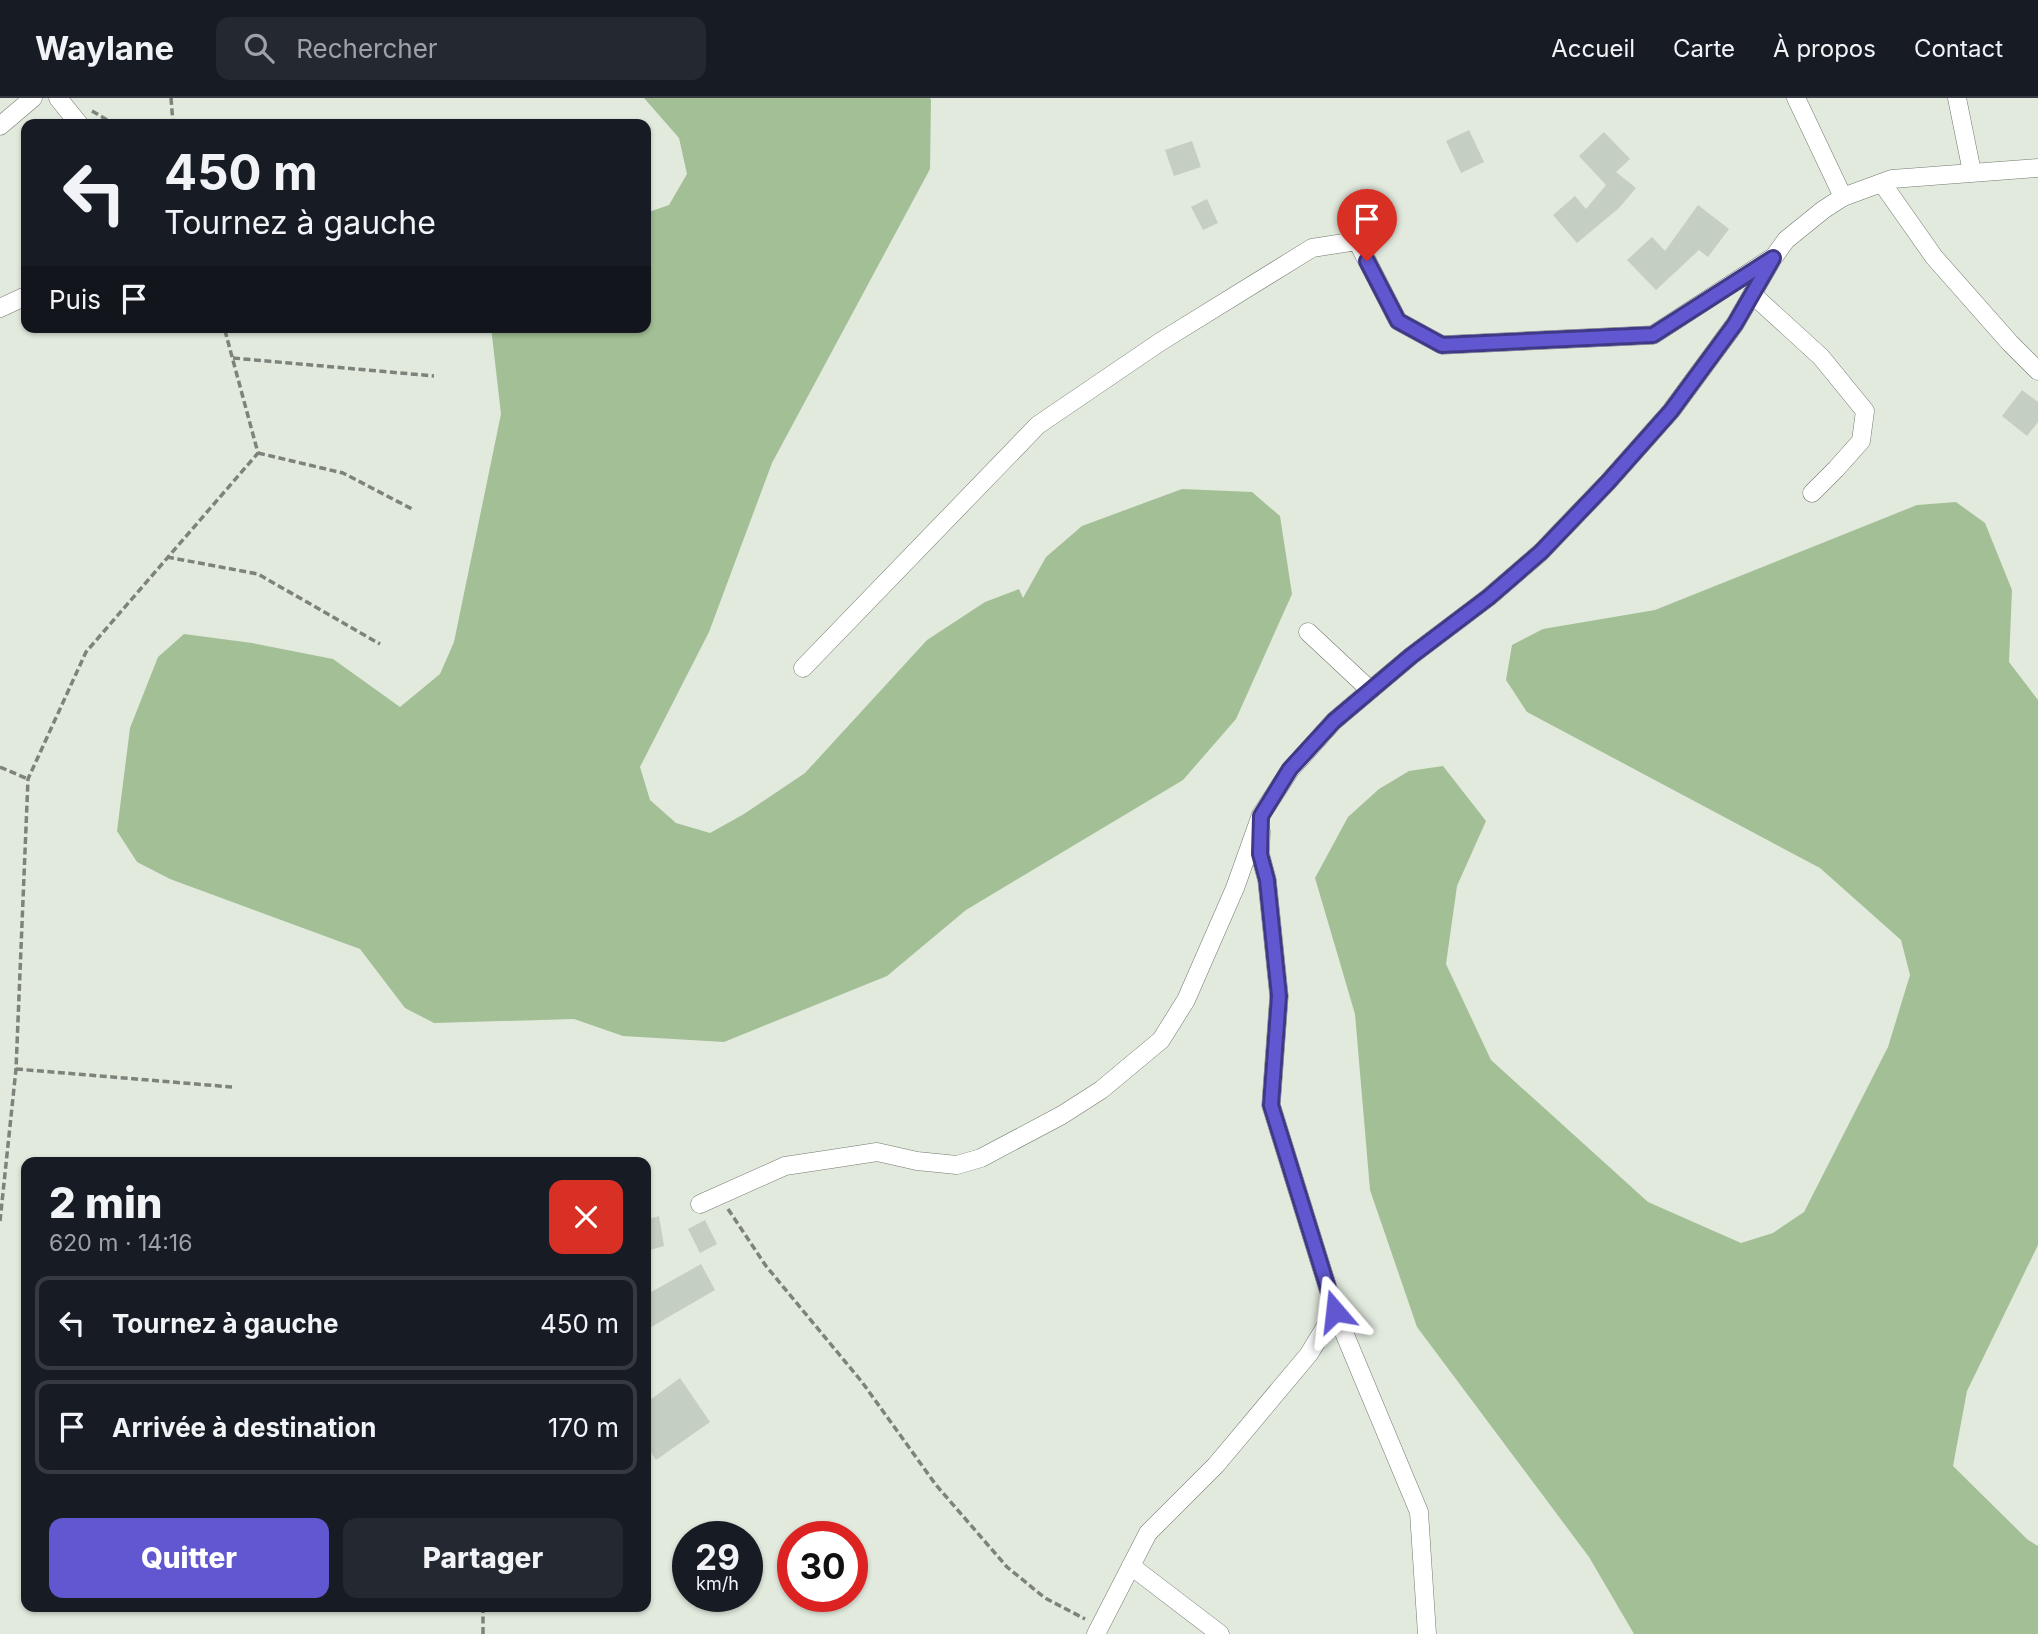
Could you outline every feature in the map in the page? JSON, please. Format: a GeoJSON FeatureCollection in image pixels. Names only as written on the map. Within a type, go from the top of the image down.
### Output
{"type":"FeatureCollection","features":[{"type":"Feature","properties":{"kind":"street"},"geometry":{"type":"LineString","coordinates":[[0,126],[33,98]]}},
{"type":"Feature","properties":{"kind":"street"},"geometry":{"type":"LineString","coordinates":[[58,98],[75,119]]}},
{"type":"Feature","properties":{"kind":"street"},"geometry":{"type":"LineString","coordinates":[[1796,98],[1843,197]]}},
{"type":"Feature","properties":{"kind":"street"},"geometry":{"type":"LineString","coordinates":[[1957,98],[1972,172]]}},
{"type":"Feature","properties":{"kind":"street"},"geometry":{"type":"LineString","coordinates":[[700,1204],[785,1166],[877,1152],[917,1161],[957,1165],[981,1158],[1016,1140],[1101,1090],[1161,1040],[1186,999],[1235,888],[1261,816],[1290,769],[1334,721],[1541,552],[1608,482],[1671,411],[1735,324],[1786,240],[1823,209],[1843,197],[1892,179],[2038,168]]}},
{"type":"Feature","properties":{"kind":"street"},"geometry":{"type":"LineString","coordinates":[[1882,183],[1934,257],[2038,371]]}},
{"type":"Feature","properties":{"kind":"street"},"geometry":{"type":"LineString","coordinates":[[803,668],[1038,425],[1160,342],[1312,248],[1357,241],[1398,321],[1442,345],[1653,335],[1773,258]]}},
{"type":"Feature","properties":{"kind":"street"},"geometry":{"type":"LineString","coordinates":[[1752,294],[1821,357],[1864,411],[1861,441],[1812,493]]}},
{"type":"Feature","properties":{"kind":"street"},"geometry":{"type":"LineString","coordinates":[[0,308],[21,298]]}},
{"type":"Feature","properties":{"kind":"street"},"geometry":{"type":"LineString","coordinates":[[1308,632],[1370,690]]}},
{"type":"Feature","properties":{"kind":"street"},"geometry":{"type":"LineString","coordinates":[[1261,816],[1260,854],[1267,880],[1279,996],[1271,1105],[1335,1311],[1419,1511],[1427,1634]]}},
{"type":"Feature","properties":{"kind":"street"},"geometry":{"type":"LineString","coordinates":[[1098,1630],[1147,1532],[1216,1465],[1309,1354],[1335,1311]]}},
{"type":"Feature","properties":{"kind":"street"},"geometry":{"type":"LineString","coordinates":[[1131,1566],[1220,1634]]}},
{"type":"Feature","properties":{"kind":"path"},"geometry":{"type":"LineString","coordinates":[[172,98],[173,119]]}},
{"type":"Feature","properties":{"kind":"path"},"geometry":{"type":"LineString","coordinates":[[226,333],[258,453]]}},
{"type":"Feature","properties":{"kind":"path"},"geometry":{"type":"LineString","coordinates":[[233,358],[434,376]]}},
{"type":"Feature","properties":{"kind":"path"},"geometry":{"type":"LineString","coordinates":[[258,453],[342,473],[414,510]]}},
{"type":"Feature","properties":{"kind":"path"},"geometry":{"type":"LineString","coordinates":[[0,1221],[16,1069],[28,779],[86,652],[258,453]]}},
{"type":"Feature","properties":{"kind":"path"},"geometry":{"type":"LineString","coordinates":[[166,557],[258,574],[380,644]]}},
{"type":"Feature","properties":{"kind":"path"},"geometry":{"type":"LineString","coordinates":[[0,767],[28,779]]}},
{"type":"Feature","properties":{"kind":"path"},"geometry":{"type":"LineString","coordinates":[[16,1069],[232,1087]]}},
{"type":"Feature","properties":{"kind":"path"},"geometry":{"type":"LineString","coordinates":[[719,1195],[766,1266],[862,1382],[936,1485],[1007,1567],[1045,1598],[1098,1630]]}},
{"type":"Feature","properties":{"kind":"path"},"geometry":{"type":"LineString","coordinates":[[483,1612],[484,1634]]}},
{"type":"Feature","properties":{"kind":"green space"},"geometry":{"type":"Polygon","coordinates":[[[644,98],[931,100],[930,169],[772,463],[709,632],[640,767],[650,800],[676,823],[710,833],[805,773],[927,640],[985,602],[1019,589],[1023,598],[1046,557],[1082,526],[1182,489],[1252,492],[1280,516],[1292,594],[1236,719],[1183,780],[966,910],[887,976],[724,1042],[623,1036],[574,1019],[434,1023],[405,1008],[360,949],[170,879],[137,862],[117,831],[130,728],[158,657],[184,634],[252,643],[333,659],[400,707],[440,674],[454,642],[501,414],[492,333],[651,333],[651,211],[669,205],[687,174],[679,138],[644,98]]]}},
{"type":"Feature","properties":{"kind":"green space"},"geometry":{"type":"Polygon","coordinates":[[[1956,502],[1985,523],[2012,590],[2009,662],[2038,700],[2038,1245],[1967,1391],[1953,1466],[2028,1540],[2038,1546],[2038,1634],[1634,1634],[1589,1557],[1417,1327],[1370,1190],[1355,1014],[1315,878],[1348,817],[1379,789],[1409,771],[1443,766],[1486,821],[1457,886],[1446,964],[1491,1060],[1648,1202],[1741,1243],[1773,1233],[1804,1212],[1888,1047],[1910,975],[1901,940],[1820,868],[1527,712],[1506,680],[1512,645],[1543,629],[1655,610],[1917,505],[1956,502]]]}},
{"type":"Feature","properties":{"kind":"building"},"geometry":{"type":"Polygon","coordinates":[[[1469,130],[1484,162],[1461,173],[1446,141],[1469,130]]]}},
{"type":"Feature","properties":{"kind":"building"},"geometry":{"type":"Polygon","coordinates":[[[1604,132],[1630,159],[1616,172],[1636,188],[1619,208],[1577,243],[1553,215],[1575,196],[1586,209],[1606,185],[1579,156],[1604,132]]]}},
{"type":"Feature","properties":{"kind":"building"},"geometry":{"type":"Polygon","coordinates":[[[1192,141],[1201,167],[1174,176],[1165,150],[1192,141]]]}},
{"type":"Feature","properties":{"kind":"building"},"geometry":{"type":"Polygon","coordinates":[[[1207,199],[1218,223],[1203,230],[1191,207],[1207,199]]]}},
{"type":"Feature","properties":{"kind":"building"},"geometry":{"type":"Polygon","coordinates":[[[1698,205],[1729,229],[1708,257],[1699,250],[1656,290],[1627,260],[1652,237],[1665,251],[1698,205]]]}},
{"type":"Feature","properties":{"kind":"building"},"geometry":{"type":"Polygon","coordinates":[[[2022,390],[2038,402],[2038,422],[2027,436],[2002,416],[2022,390]]]}},
{"type":"Feature","properties":{"kind":"building"},"geometry":{"type":"Polygon","coordinates":[[[659,1216],[664,1246],[651,1250],[651,1218],[659,1216]]]}},
{"type":"Feature","properties":{"kind":"building"},"geometry":{"type":"Polygon","coordinates":[[[705,1220],[717,1244],[700,1253],[688,1229],[705,1220]]]}},
{"type":"Feature","properties":{"kind":"building"},"geometry":{"type":"Polygon","coordinates":[[[701,1264],[715,1290],[651,1327],[651,1292],[701,1264]]]}},
{"type":"Feature","properties":{"kind":"building"},"geometry":{"type":"Polygon","coordinates":[[[680,1378],[710,1422],[656,1460],[651,1452],[651,1399],[680,1378]]]}},
{"type":"Feature","properties":{"kind":"route"},"geometry":{"type":"LineString","coordinates":[[1335,1311],[1271,1105],[1279,996],[1267,880],[1260,854],[1261,816],[1290,769],[1334,721],[1541,552],[1608,482],[1671,411],[1735,324],[1773,258],[1653,335],[1442,345],[1398,321],[1367,261]]}}]}
